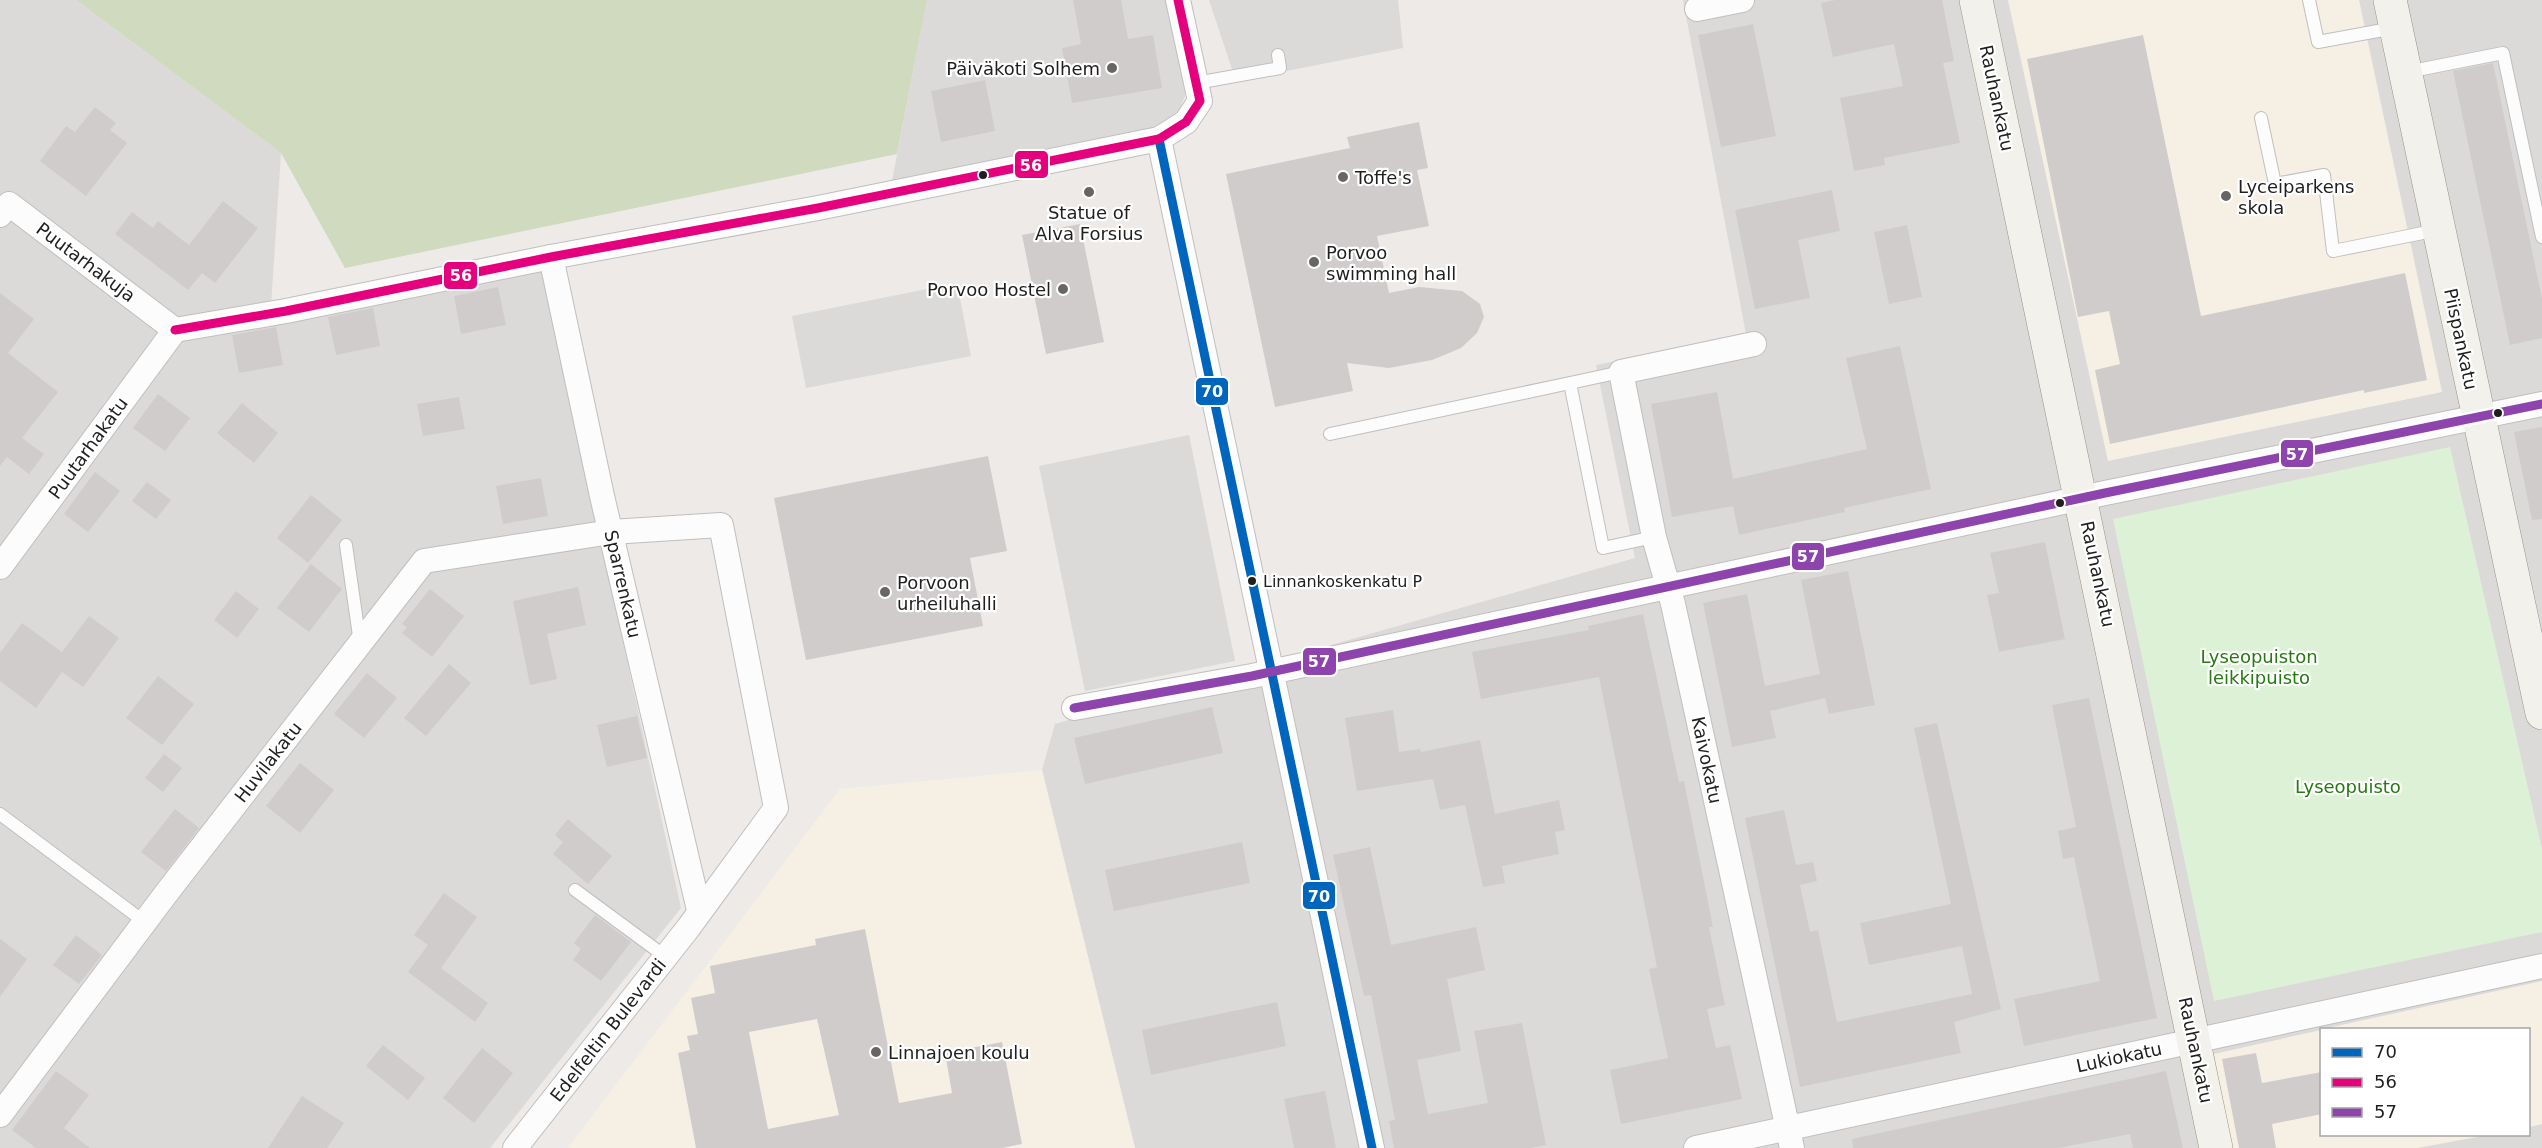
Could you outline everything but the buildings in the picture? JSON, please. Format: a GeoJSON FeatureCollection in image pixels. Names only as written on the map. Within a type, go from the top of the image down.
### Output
{"type":"FeatureCollection","features":[{"type":"Feature","properties":{"kind":"street"},"geometry":{"type":"LineString","coordinates":[[175,330],[286,312],[551,257],[818,208],[1159,138],[1186,122],[1200,101],[1178,0]]}},
{"type":"Feature","properties":{"kind":"street"},"geometry":{"type":"LineString","coordinates":[[1697,9],[1742,0]]}},
{"type":"Feature","properties":{"kind":"street","name":"Rauhankatu"},"geometry":{"type":"LineString","coordinates":[[1976,0],[2082,498],[2216,1148]]}},
{"type":"Feature","properties":{"kind":"street","name":"Piispankatu"},"geometry":{"type":"LineString","coordinates":[[2392,14],[2542,713]]}},
{"type":"Feature","properties":{"kind":"street"},"geometry":{"type":"LineString","coordinates":[[1159,138],[1372,1148]]}},
{"type":"Feature","properties":{"kind":"street","name":"Puutarhakuja"},"geometry":{"type":"LineString","coordinates":[[0,215],[9,204],[175,330]]}},
{"type":"Feature","properties":{"kind":"street","name":"Sparrenkatu"},"geometry":{"type":"LineString","coordinates":[[551,257],[611,532],[699,910]]}},
{"type":"Feature","properties":{"kind":"street","name":"Puutarhakatu"},"geometry":{"type":"LineString","coordinates":[[0,567],[175,330]]}},
{"type":"Feature","properties":{"kind":"street"},"geometry":{"type":"LineString","coordinates":[[1621,372],[1755,344]]}},
{"type":"Feature","properties":{"kind":"street","name":"Kaivokatu"},"geometry":{"type":"LineString","coordinates":[[1621,372],[1654,537],[1669,588],[1790,1138]]}},
{"type":"Feature","properties":{"kind":"street"},"geometry":{"type":"LineString","coordinates":[[1074,708],[1272,671],[2082,498],[2542,404]]}},
{"type":"Feature","properties":{"kind":"street","name":"Edelfeltin Bulevardi"},"geometry":{"type":"LineString","coordinates":[[515,1148],[666,957],[776,807],[721,525],[611,532]]}},
{"type":"Feature","properties":{"kind":"street","name":"Huvilakatu"},"geometry":{"type":"LineString","coordinates":[[0,1115],[424,561],[611,532]]}},
{"type":"Feature","properties":{"kind":"street","name":"Lukiokatu"},"geometry":{"type":"LineString","coordinates":[[1696,1148],[1790,1138],[2194,1041],[2542,966]]}},
{"type":"Feature","properties":{"kind":"lane"},"geometry":{"type":"LineString","coordinates":[[2309,0],[2318,42],[2392,14]]}},
{"type":"Feature","properties":{"kind":"lane"},"geometry":{"type":"LineString","coordinates":[[2404,72],[2504,53],[2542,237]]}},
{"type":"Feature","properties":{"kind":"lane"},"geometry":{"type":"LineString","coordinates":[[1196,83],[1280,68],[1278,55]]}},
{"type":"Feature","properties":{"kind":"lane"},"geometry":{"type":"LineString","coordinates":[[2261,118],[2275,184],[2324,175],[2333,251],[2438,230]]}},
{"type":"Feature","properties":{"kind":"lane"},"geometry":{"type":"LineString","coordinates":[[1330,434],[1621,372]]}},
{"type":"Feature","properties":{"kind":"lane"},"geometry":{"type":"LineString","coordinates":[[1570,383],[1603,548],[1654,537]]}},
{"type":"Feature","properties":{"kind":"lane"},"geometry":{"type":"LineString","coordinates":[[346,544],[360,644]]}},
{"type":"Feature","properties":{"kind":"lane"},"geometry":{"type":"LineString","coordinates":[[0,814],[146,923]]}},
{"type":"Feature","properties":{"kind":"lane"},"geometry":{"type":"LineString","coordinates":[[575,890],[666,957]]}},
{"type":"Feature","properties":{"kind":"shaded area"},"geometry":{"type":"Polygon","coordinates":[[[0,0],[76,0],[281,153],[271,306],[538,252],[681,908],[490,1148],[0,1148],[0,0]]]}},
{"type":"Feature","properties":{"kind":"shaded area"},"geometry":{"type":"Polygon","coordinates":[[[927,0],[1167,0],[1188,89],[1177,115],[1143,132],[892,181],[927,0]]]}},
{"type":"Feature","properties":{"kind":"shaded area"},"geometry":{"type":"Polygon","coordinates":[[[1209,0],[1398,0],[1403,48],[1236,81],[1209,0]]]}},
{"type":"Feature","properties":{"kind":"shaded area"},"geometry":{"type":"Polygon","coordinates":[[[1683,0],[2542,0],[2542,1148],[1135,1148],[1042,770],[1055,724],[1635,558],[1596,365],[1746,334],[1683,0]]]}},
{"type":"Feature","properties":{"kind":"shaded area","name":"Lyceiparkens skola"},"geometry":{"type":"Polygon","coordinates":[[[2008,0],[2359,0],[2442,392],[2108,461],[2008,0]]]}},
{"type":"Feature","properties":{"kind":"shaded area"},"geometry":{"type":"Polygon","coordinates":[[[957,283],[971,356],[806,388],[792,316],[957,283]]]}},
{"type":"Feature","properties":{"kind":"shaded area"},"geometry":{"type":"Polygon","coordinates":[[[1189,435],[1235,661],[1085,691],[1039,466],[1189,435]]]}},
{"type":"Feature","properties":{"kind":"shaded area","name":"Linnajoen koulu"},"geometry":{"type":"Polygon","coordinates":[[[1042,770],[1135,1148],[568,1148],[840,789],[1042,770]]]}},
{"type":"Feature","properties":{"kind":"shaded area"},"geometry":{"type":"Polygon","coordinates":[[[2542,981],[2542,1124],[2530,1127],[2530,1028],[2328,1028],[2542,981]]]}},
{"type":"Feature","properties":{"kind":"shaded area"},"geometry":{"type":"Polygon","coordinates":[[[2320,1030],[2320,1136],[2483,1136],[2417,1148],[2231,1148],[2214,1054],[2320,1030]]]}},
{"type":"Feature","properties":{"kind":"green space"},"geometry":{"type":"Polygon","coordinates":[[[76,0],[927,0],[897,154],[345,268],[281,153],[76,0]]]}},
{"type":"Feature","properties":{"kind":"green space","name":"Lyseopuisto"},"geometry":{"type":"Polygon","coordinates":[[[2450,447],[2542,849],[2542,932],[2214,1001],[2113,519],[2450,447]]]}},
{"type":"Feature","properties":{"kind":"transit line","name":"56"},"geometry":{"type":"LineString","coordinates":[[175,330],[286,311],[551,257],[818,208],[1159,139],[1186,122],[1200,101],[1178,0]]}},
{"type":"Feature","properties":{"kind":"transit line","name":"70"},"geometry":{"type":"LineString","coordinates":[[1159,139],[1372,1148]]}},
{"type":"Feature","properties":{"kind":"transit line","name":"57"},"geometry":{"type":"LineString","coordinates":[[1074,708],[1252,676],[2105,493],[2542,404]]}},
{"type":"Feature","properties":{"kind":"place","name":"Päiväkoti Solhem"},"geometry":{"type":"Point","coordinates":[1112,68]}},
{"type":"Feature","properties":{"kind":"place","name":"Toffe's"},"geometry":{"type":"Point","coordinates":[1343,177]}},
{"type":"Feature","properties":{"kind":"place","name":"Statue of Alva Forsius"},"geometry":{"type":"Point","coordinates":[1089,192]}},
{"type":"Feature","properties":{"kind":"place","name":"Lyceiparkens skola"},"geometry":{"type":"Point","coordinates":[2226,196]}},
{"type":"Feature","properties":{"kind":"place","name":"Porvoo swimming hall"},"geometry":{"type":"Point","coordinates":[1314,262]}},
{"type":"Feature","properties":{"kind":"place","name":"Porvoo Hostel"},"geometry":{"type":"Point","coordinates":[1063,289]}},
{"type":"Feature","properties":{"kind":"place","name":"Linnankoskenkatu P"},"geometry":{"type":"Point","coordinates":[1252,581]}},
{"type":"Feature","properties":{"kind":"place","name":"Porvoon urheiluhalli"},"geometry":{"type":"Point","coordinates":[885,592]}},
{"type":"Feature","properties":{"kind":"place","name":"Linnajoen koulu"},"geometry":{"type":"Point","coordinates":[876,1052]}},
{"type":"Feature","properties":{"kind":"park label","name":"Lyseopuiston leikkipuisto"},"geometry":{"type":"Point","coordinates":[2259,666]}}]}
